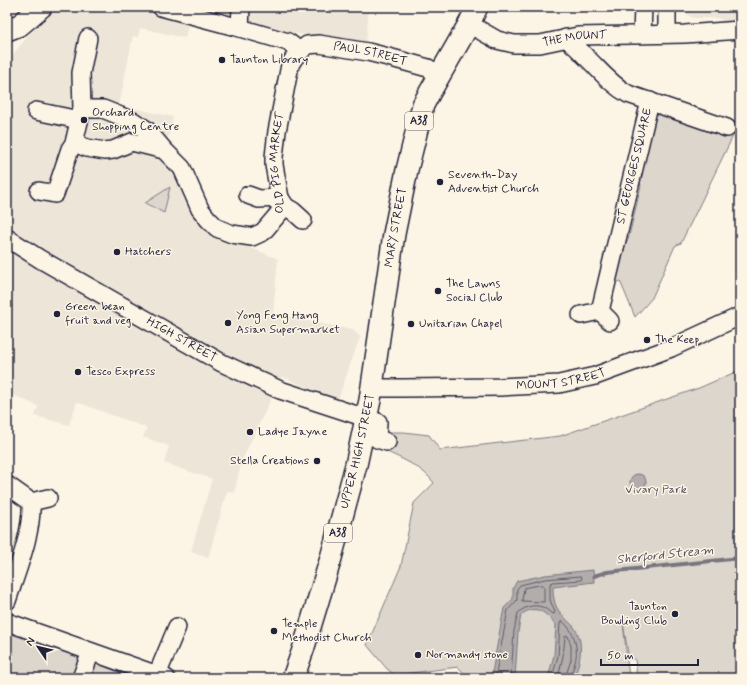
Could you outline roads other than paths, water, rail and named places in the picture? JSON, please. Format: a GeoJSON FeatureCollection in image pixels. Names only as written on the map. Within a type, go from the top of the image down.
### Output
{"type":"FeatureCollection","features":[{"type":"Feature","properties":{"kind":"main road"},"geometry":{"type":"LineString","coordinates":[[7,30],[20,25],[41,7]]}},
{"type":"Feature","properties":{"kind":"main road","name":"A38"},"geometry":{"type":"LineString","coordinates":[[439,75],[473,15]]}},
{"type":"Feature","properties":{"kind":"main road","name":"MARY STREET"},"geometry":{"type":"LineString","coordinates":[[372,385],[394,234],[407,170],[423,105],[439,75]]}},
{"type":"Feature","properties":{"kind":"main road","name":"UPPER HIGH STREET"},"geometry":{"type":"LineString","coordinates":[[293,678],[333,551],[356,465],[372,385]]}},
{"type":"Feature","properties":{"kind":"street"},"geometry":{"type":"LineString","coordinates":[[160,7],[288,42],[300,50]]}},
{"type":"Feature","properties":{"kind":"street"},"geometry":{"type":"LineString","coordinates":[[240,28],[241,7]]}},
{"type":"Feature","properties":{"kind":"street"},"geometry":{"type":"LineString","coordinates":[[642,34],[643,7]]}},
{"type":"Feature","properties":{"kind":"street"},"geometry":{"type":"LineString","coordinates":[[667,7],[667,34]]}},
{"type":"Feature","properties":{"kind":"street","name":"THE MOUNT"},"geometry":{"type":"LineString","coordinates":[[473,15],[497,40],[514,44],[540,44],[578,36],[685,34],[740,30]]}},
{"type":"Feature","properties":{"kind":"street"},"geometry":{"type":"LineString","coordinates":[[39,192],[55,194],[70,148],[74,143],[81,115],[81,73],[88,38]]}},
{"type":"Feature","properties":{"kind":"street","name":"ST GEORGES SQUARE"},"geometry":{"type":"LineString","coordinates":[[566,38],[619,89],[628,94],[650,101],[605,316],[581,315]]}},
{"type":"Feature","properties":{"kind":"street","name":"PAUL STREET"},"geometry":{"type":"LineString","coordinates":[[300,50],[307,45],[319,44],[368,52],[428,68],[439,75]]}},
{"type":"Feature","properties":{"kind":"street","name":"OLD PIG MARKET"},"geometry":{"type":"LineString","coordinates":[[36,111],[81,115],[103,109],[133,121],[146,130],[182,168],[200,209],[217,228],[232,234],[252,237],[263,232],[280,212],[280,198],[274,165],[277,131],[290,65],[300,50]]}},
{"type":"Feature","properties":{"kind":"street"},"geometry":{"type":"LineString","coordinates":[[650,101],[727,128]]}},
{"type":"Feature","properties":{"kind":"street"},"geometry":{"type":"LineString","coordinates":[[74,143],[87,148],[105,151],[114,150],[132,142],[164,150]]}},
{"type":"Feature","properties":{"kind":"street"},"geometry":{"type":"LineString","coordinates":[[248,195],[259,199],[280,198],[286,207],[303,220]]}},
{"type":"Feature","properties":{"kind":"street","name":"HIGH STREET"},"geometry":{"type":"LineString","coordinates":[[7,238],[40,259],[222,363],[280,390],[366,419]]}},
{"type":"Feature","properties":{"kind":"street","name":"MOUNT STREET"},"geometry":{"type":"LineString","coordinates":[[372,385],[383,388],[404,388],[500,387],[559,384],[595,376],[657,353],[740,316]]}},
{"type":"Feature","properties":{"kind":"street"},"geometry":{"type":"LineString","coordinates":[[366,419],[378,422],[377,439],[387,442]]}},
{"type":"Feature","properties":{"kind":"street"},"geometry":{"type":"LineString","coordinates":[[7,485],[31,502],[48,498]]}},
{"type":"Feature","properties":{"kind":"street"},"geometry":{"type":"LineString","coordinates":[[7,602],[22,555],[30,523],[31,502]]}},
{"type":"Feature","properties":{"kind":"street"},"geometry":{"type":"LineString","coordinates":[[7,622],[161,676],[177,627]]}},
{"type":"Feature","properties":{"kind":"street"},"geometry":{"type":"LineString","coordinates":[[81,678],[91,652]]}},
{"type":"Feature","properties":{"kind":"water"},"geometry":{"type":"Polygon","coordinates":[[[635,474],[641,474],[646,479],[644,488],[641,490],[635,490],[630,485],[630,479],[635,474]]]}},
{"type":"Feature","properties":{"kind":"water"},"geometry":{"type":"Polygon","coordinates":[[[593,570],[594,582],[553,587],[555,604],[557,608],[574,627],[579,639],[580,659],[574,678],[548,678],[554,655],[556,625],[544,613],[531,610],[526,611],[521,615],[518,632],[515,678],[491,678],[504,608],[513,599],[513,588],[517,581],[545,575],[593,570]]]}},
{"type":"Feature","properties":{"kind":"waterway","name":"Sherford Stream"},"geometry":{"type":"LineString","coordinates":[[594,576],[607,572],[740,558]]}},
{"type":"Feature","properties":{"kind":"place","name":"Taunton Library"},"geometry":{"type":"Point","coordinates":[222,60]}},
{"type":"Feature","properties":{"kind":"place","name":"Orchard Shopping Centre"},"geometry":{"type":"Point","coordinates":[84,120]}},
{"type":"Feature","properties":{"kind":"place","name":"Seventh-Day Adventist Church"},"geometry":{"type":"Point","coordinates":[440,182]}},
{"type":"Feature","properties":{"kind":"place","name":"Hatchers"},"geometry":{"type":"Point","coordinates":[117,252]}},
{"type":"Feature","properties":{"kind":"place","name":"The Lawns Social Club"},"geometry":{"type":"Point","coordinates":[438,291]}},
{"type":"Feature","properties":{"kind":"place","name":"Green bean fruit and veg"},"geometry":{"type":"Point","coordinates":[57,314]}},
{"type":"Feature","properties":{"kind":"place","name":"Yong Feng Hang Asian Supermarket"},"geometry":{"type":"Point","coordinates":[228,323]}},
{"type":"Feature","properties":{"kind":"place","name":"Unitarian Chapel"},"geometry":{"type":"Point","coordinates":[411,324]}},
{"type":"Feature","properties":{"kind":"place","name":"The Keep"},"geometry":{"type":"Point","coordinates":[647,340]}},
{"type":"Feature","properties":{"kind":"place","name":"Tesco Express"},"geometry":{"type":"Point","coordinates":[78,372]}},
{"type":"Feature","properties":{"kind":"place","name":"Ladye Jayne"},"geometry":{"type":"Point","coordinates":[250,432]}},
{"type":"Feature","properties":{"kind":"place","name":"Stella Creations"},"geometry":{"type":"Point","coordinates":[317,461]}},
{"type":"Feature","properties":{"kind":"place","name":"Taunton Bowling Club"},"geometry":{"type":"Point","coordinates":[675,614]}},
{"type":"Feature","properties":{"kind":"place","name":"Temple Methodist Church"},"geometry":{"type":"Point","coordinates":[274,631]}},
{"type":"Feature","properties":{"kind":"place","name":"Normandy stone"},"geometry":{"type":"Point","coordinates":[418,655]}},
{"type":"Feature","properties":{"kind":"park label","name":"Vivary Park"},"geometry":{"type":"Point","coordinates":[656,490]}}]}
